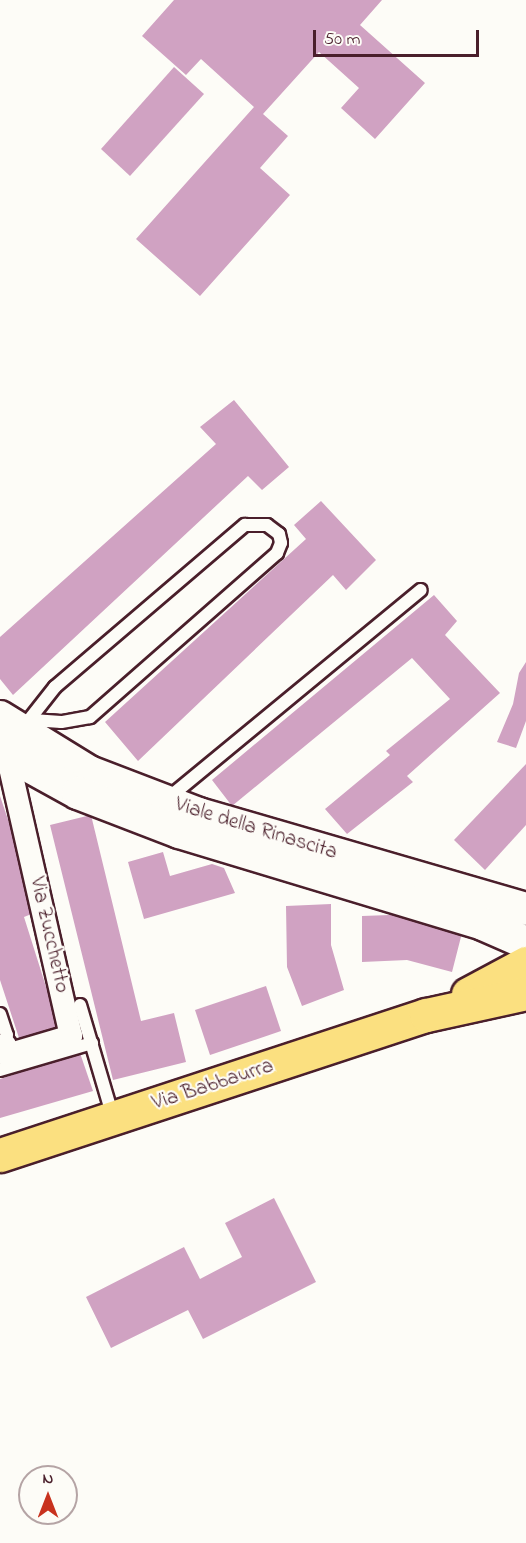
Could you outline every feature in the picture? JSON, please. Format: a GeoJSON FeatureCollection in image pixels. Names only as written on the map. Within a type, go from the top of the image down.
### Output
{"type":"FeatureCollection","features":[{"type":"Feature","properties":{"kind":"main road"},"geometry":{"type":"LineString","coordinates":[[426,1015],[488,985],[526,963]]}},
{"type":"Feature","properties":{"kind":"main road"},"geometry":{"type":"LineString","coordinates":[[426,1015],[526,993]]}},
{"type":"Feature","properties":{"kind":"main road","name":"Via Babbaurra"},"geometry":{"type":"LineString","coordinates":[[0,1155],[426,1015]]}},
{"type":"Feature","properties":{"kind":"street","name":"Viale della Rinascita"},"geometry":{"type":"LineString","coordinates":[[12,735],[89,772],[165,801],[526,909]]}},
{"type":"Feature","properties":{"kind":"street","name":"Viale della Rinascita"},"geometry":{"type":"LineString","coordinates":[[12,735],[78,793],[179,832],[483,924],[526,943]]}},
{"type":"Feature","properties":{"kind":"street","name":"Via Zucchetto"},"geometry":{"type":"LineString","coordinates":[[2,1046],[7,1055],[71,1036],[12,735]]}},
{"type":"Feature","properties":{"kind":"street"},"geometry":{"type":"LineString","coordinates":[[483,924],[498,939],[502,949],[498,971],[488,985]]}},
{"type":"Feature","properties":{"kind":"lane"},"geometry":{"type":"LineString","coordinates":[[245,525],[267,525],[279,534],[281,543],[277,553],[90,717],[12,735],[55,687],[245,525]]}},
{"type":"Feature","properties":{"kind":"lane"},"geometry":{"type":"LineString","coordinates":[[165,801],[421,590]]}},
{"type":"Feature","properties":{"kind":"lane"},"geometry":{"type":"LineString","coordinates":[[80,1005],[113,1118]]}},
{"type":"Feature","properties":{"kind":"lane"},"geometry":{"type":"LineString","coordinates":[[0,1014],[7,1035],[2,1046]]}},
{"type":"Feature","properties":{"kind":"lane"},"geometry":{"type":"LineString","coordinates":[[0,1070],[92,1043]]}},
{"type":"Feature","properties":{"kind":"building"},"geometry":{"type":"Polygon","coordinates":[[[174,0],[382,0],[360,25],[425,83],[375,139],[341,108],[359,88],[319,52],[263,114],[288,136],[260,168],[290,195],[200,296],[136,239],[254,107],[201,59],[186,75],[142,36],[174,0]]]}},
{"type":"Feature","properties":{"kind":"building"},"geometry":{"type":"Polygon","coordinates":[[[174,67],[204,94],[130,176],[101,149],[174,67]]]}},
{"type":"Feature","properties":{"kind":"building"},"geometry":{"type":"Polygon","coordinates":[[[234,400],[289,467],[262,490],[248,476],[13,695],[0,679],[0,637],[216,444],[200,427],[234,400]]]}},
{"type":"Feature","properties":{"kind":"building"},"geometry":{"type":"Polygon","coordinates":[[[321,501],[376,560],[346,590],[333,575],[138,761],[105,722],[306,539],[294,525],[321,501]]]}},
{"type":"Feature","properties":{"kind":"building"},"geometry":{"type":"Polygon","coordinates":[[[434,595],[457,621],[445,635],[500,693],[407,776],[413,782],[347,834],[325,809],[390,755],[386,751],[450,699],[412,658],[232,806],[212,780],[434,595]]]}},
{"type":"Feature","properties":{"kind":"building"},"geometry":{"type":"Polygon","coordinates":[[[526,662],[526,721],[516,748],[497,742],[513,704],[519,673],[526,662]]]}},
{"type":"Feature","properties":{"kind":"building"},"geometry":{"type":"Polygon","coordinates":[[[526,764],[526,825],[485,870],[454,840],[526,764]]]}},
{"type":"Feature","properties":{"kind":"building"},"geometry":{"type":"Polygon","coordinates":[[[0,796],[39,911],[24,917],[59,1028],[20,1041],[0,980],[0,796]]]}},
{"type":"Feature","properties":{"kind":"building"},"geometry":{"type":"Polygon","coordinates":[[[91,815],[141,1021],[174,1013],[186,1062],[113,1080],[50,825],[91,815]]]}},
{"type":"Feature","properties":{"kind":"building"},"geometry":{"type":"Polygon","coordinates":[[[163,852],[170,876],[212,864],[224,868],[235,893],[144,919],[128,862],[163,852]]]}},
{"type":"Feature","properties":{"kind":"building"},"geometry":{"type":"Polygon","coordinates":[[[331,904],[331,945],[344,990],[302,1006],[287,967],[286,906],[331,904]]]}},
{"type":"Feature","properties":{"kind":"building"},"geometry":{"type":"Polygon","coordinates":[[[417,914],[463,929],[452,972],[407,960],[362,962],[362,916],[417,914]]]}},
{"type":"Feature","properties":{"kind":"building"},"geometry":{"type":"Polygon","coordinates":[[[266,986],[281,1031],[210,1055],[195,1010],[266,986]]]}},
{"type":"Feature","properties":{"kind":"building"},"geometry":{"type":"Polygon","coordinates":[[[80,1053],[93,1091],[0,1118],[0,1079],[80,1053]]]}},
{"type":"Feature","properties":{"kind":"building"},"geometry":{"type":"Polygon","coordinates":[[[274,1198],[316,1282],[203,1339],[188,1310],[111,1348],[86,1297],[184,1247],[200,1279],[242,1257],[225,1223],[274,1198]]]}}]}
